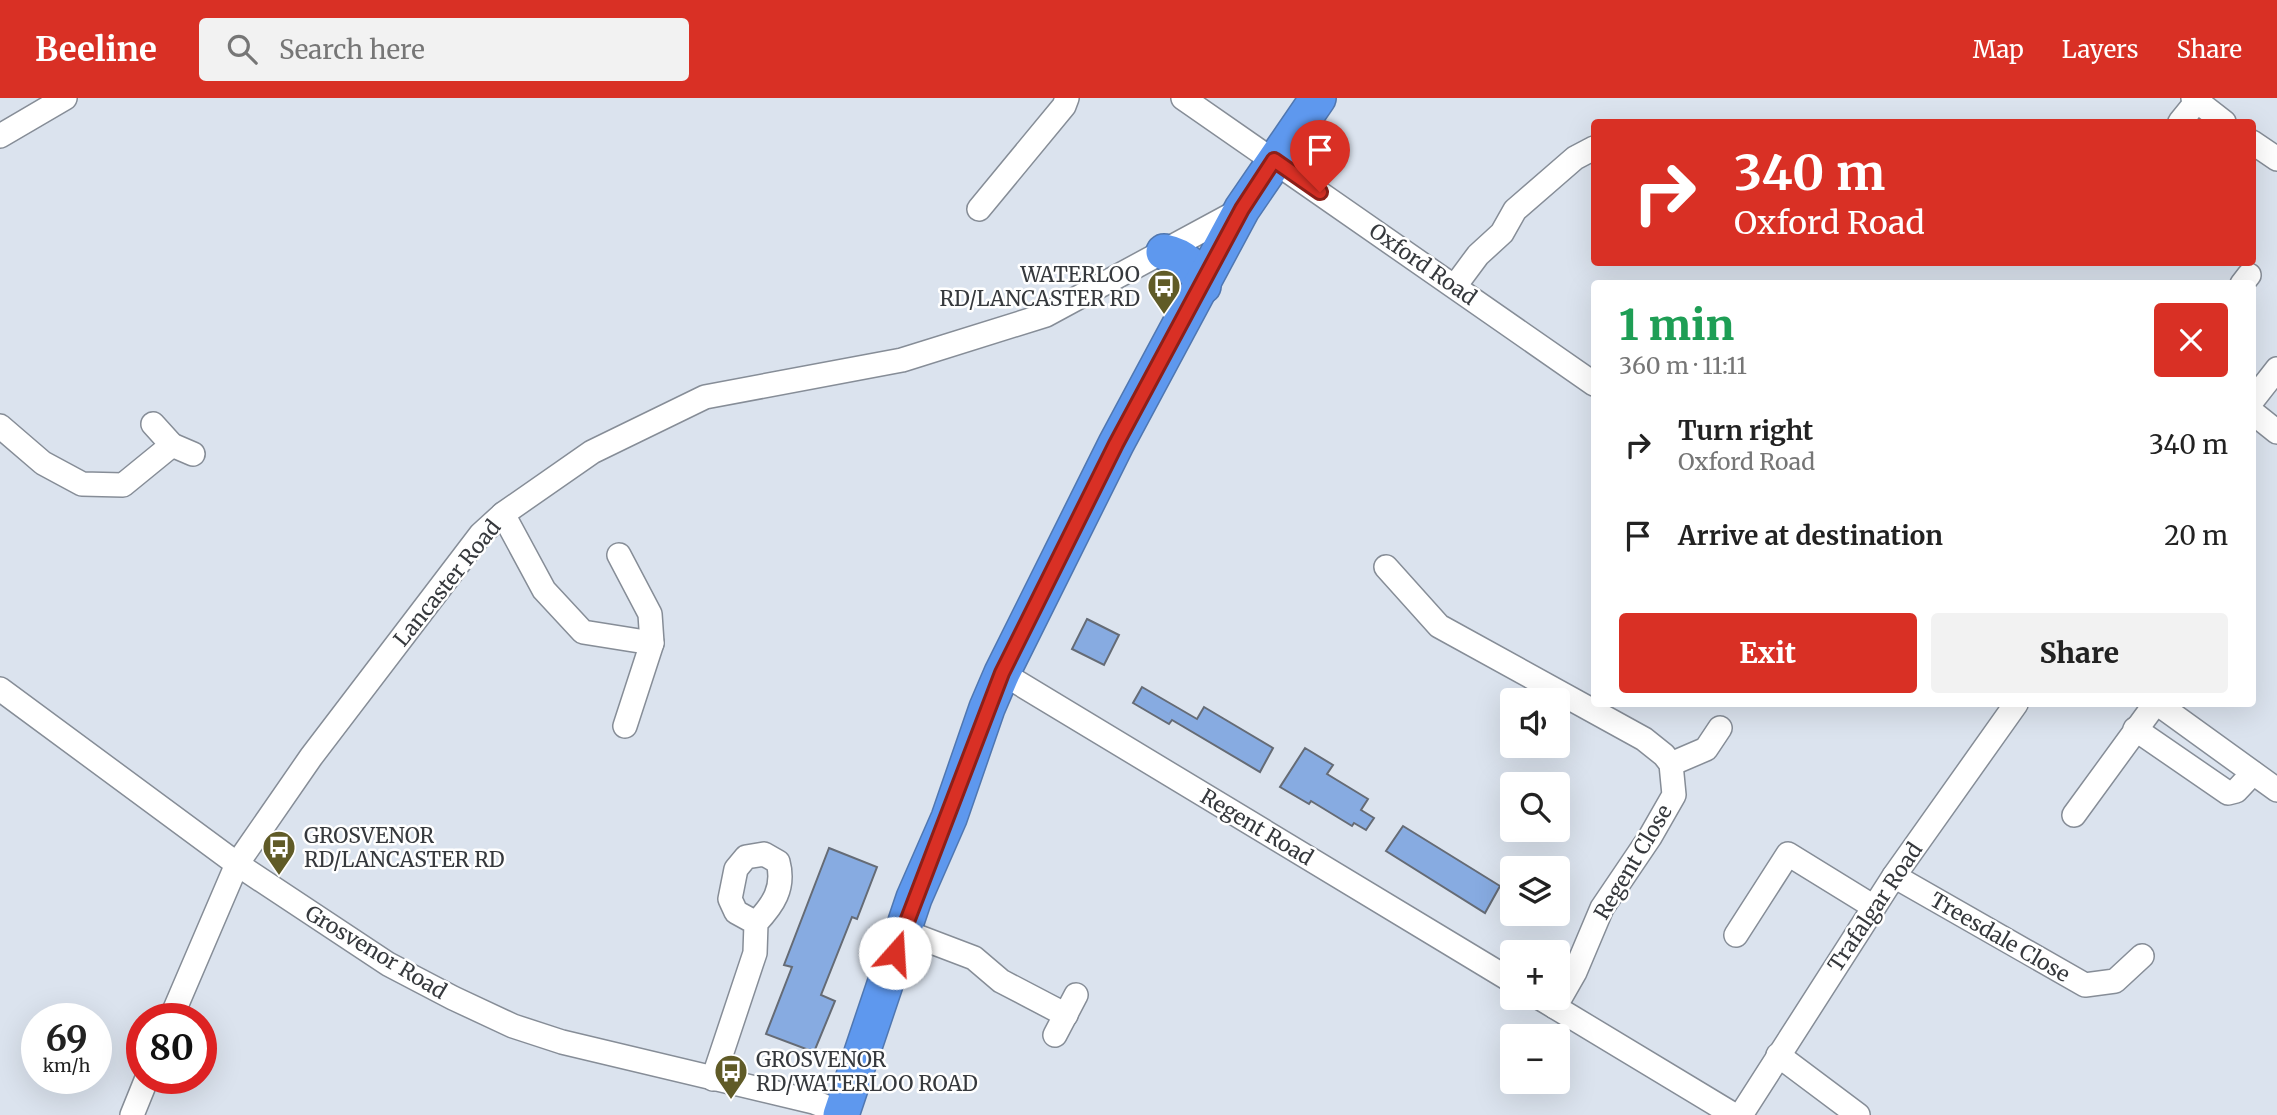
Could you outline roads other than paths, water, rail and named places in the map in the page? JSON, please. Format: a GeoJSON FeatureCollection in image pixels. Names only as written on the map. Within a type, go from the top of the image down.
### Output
{"type":"FeatureCollection","features":[{"type":"Feature","properties":{"kind":"highway"},"geometry":{"type":"LineString","coordinates":[[843,1114],[903,930],[1002,673],[1116,444],[1242,209],[1318,98]]}},
{"type":"Feature","properties":{"kind":"highway"},"geometry":{"type":"LineString","coordinates":[[1164,251],[1181,256],[1195,270],[1203,286]]}},
{"type":"Feature","properties":{"kind":"street"},"geometry":{"type":"LineString","coordinates":[[0,136],[65,98]]}},
{"type":"Feature","properties":{"kind":"street"},"geometry":{"type":"LineString","coordinates":[[979,209],[1064,106],[1067,98]]}},
{"type":"Feature","properties":{"kind":"street","name":"Oxford Road"},"geometry":{"type":"LineString","coordinates":[[1182,98],[1591,382]]}},
{"type":"Feature","properties":{"kind":"street"},"geometry":{"type":"LineString","coordinates":[[2182,119],[2195,99],[2220,119]]}},
{"type":"Feature","properties":{"kind":"street"},"geometry":{"type":"LineString","coordinates":[[2256,145],[2277,159]]}},
{"type":"Feature","properties":{"kind":"street"},"geometry":{"type":"LineString","coordinates":[[1455,286],[1478,255],[1502,233],[1515,210],[1575,159],[1591,150]]}},
{"type":"Feature","properties":{"kind":"street","name":"Lancaster Road"},"geometry":{"type":"LineString","coordinates":[[178,1003],[237,864],[316,751],[481,534],[503,514],[592,452],[705,397],[902,360],[1046,315],[1242,209]]}},
{"type":"Feature","properties":{"kind":"street"},"geometry":{"type":"LineString","coordinates":[[2256,397],[2277,369]]}},
{"type":"Feature","properties":{"kind":"street"},"geometry":{"type":"LineString","coordinates":[[2256,405],[2277,432]]}},
{"type":"Feature","properties":{"kind":"street"},"geometry":{"type":"LineString","coordinates":[[0,426],[43,463],[82,484],[123,485],[183,450],[153,424]]}},
{"type":"Feature","properties":{"kind":"street"},"geometry":{"type":"LineString","coordinates":[[503,514],[544,590],[583,632],[652,643]]}},
{"type":"Feature","properties":{"kind":"street"},"geometry":{"type":"LineString","coordinates":[[619,555],[650,614],[652,643],[625,726]]}},
{"type":"Feature","properties":{"kind":"street"},"geometry":{"type":"LineString","coordinates":[[1387,567],[1439,626],[1644,739],[1664,755],[1671,765],[1706,749],[1720,728]]}},
{"type":"Feature","properties":{"kind":"street","name":"Regent Road"},"geometry":{"type":"LineString","coordinates":[[1002,673],[1500,974]]}},
{"type":"Feature","properties":{"kind":"street","name":"Grosvenor Road"},"geometry":{"type":"LineString","coordinates":[[0,689],[237,864],[388,964],[513,1026],[562,1042],[814,1102],[843,1114]]}},
{"type":"Feature","properties":{"kind":"street","name":"Trafalgar Road"},"geometry":{"type":"LineString","coordinates":[[1741,1115],[1894,876],[2014,707]]}},
{"type":"Feature","properties":{"kind":"street"},"geometry":{"type":"LineString","coordinates":[[2074,815],[2153,707]]}},
{"type":"Feature","properties":{"kind":"street"},"geometry":{"type":"LineString","coordinates":[[2160,707],[2277,790]]}},
{"type":"Feature","properties":{"kind":"street"},"geometry":{"type":"LineString","coordinates":[[2135,729],[2228,793],[2236,791],[2253,773]]}},
{"type":"Feature","properties":{"kind":"street","name":"Regent Close"},"geometry":{"type":"LineString","coordinates":[[1570,977],[1575,972],[1602,908],[1650,837],[1674,795],[1671,765]]}},
{"type":"Feature","properties":{"kind":"street"},"geometry":{"type":"LineString","coordinates":[[1736,936],[1788,854],[1874,907]]}},
{"type":"Feature","properties":{"kind":"street","name":"Treesdale Close"},"geometry":{"type":"LineString","coordinates":[[1894,876],[2085,985],[2115,981],[2142,956]]}},
{"type":"Feature","properties":{"kind":"street"},"geometry":{"type":"LineString","coordinates":[[713,1079],[755,953],[756,923]]}},
{"type":"Feature","properties":{"kind":"street"},"geometry":{"type":"LineString","coordinates":[[903,930],[974,958],[1001,981],[1071,1005],[1055,1035]]}},
{"type":"Feature","properties":{"kind":"street"},"geometry":{"type":"LineString","coordinates":[[1560,1010],[1734,1115]]}},
{"type":"Feature","properties":{"kind":"street"},"geometry":{"type":"LineString","coordinates":[[1778,1055],[1858,1115]]}},
{"type":"Feature","properties":{"kind":"street"},"geometry":{"type":"LineString","coordinates":[[132,1115],[141,1094]]}},
{"type":"Feature","properties":{"kind":"place","name":"WATERLOO RD/LANCASTER RD"},"geometry":{"type":"Point","coordinates":[1164,316]}},
{"type":"Feature","properties":{"kind":"place","name":"GROSVENOR RD/LANCASTER RD"},"geometry":{"type":"Point","coordinates":[279,877]}},
{"type":"Feature","properties":{"kind":"place","name":"GROSVENOR RD/WATERLOO ROAD"},"geometry":{"type":"Point","coordinates":[731,1101]}}]}
